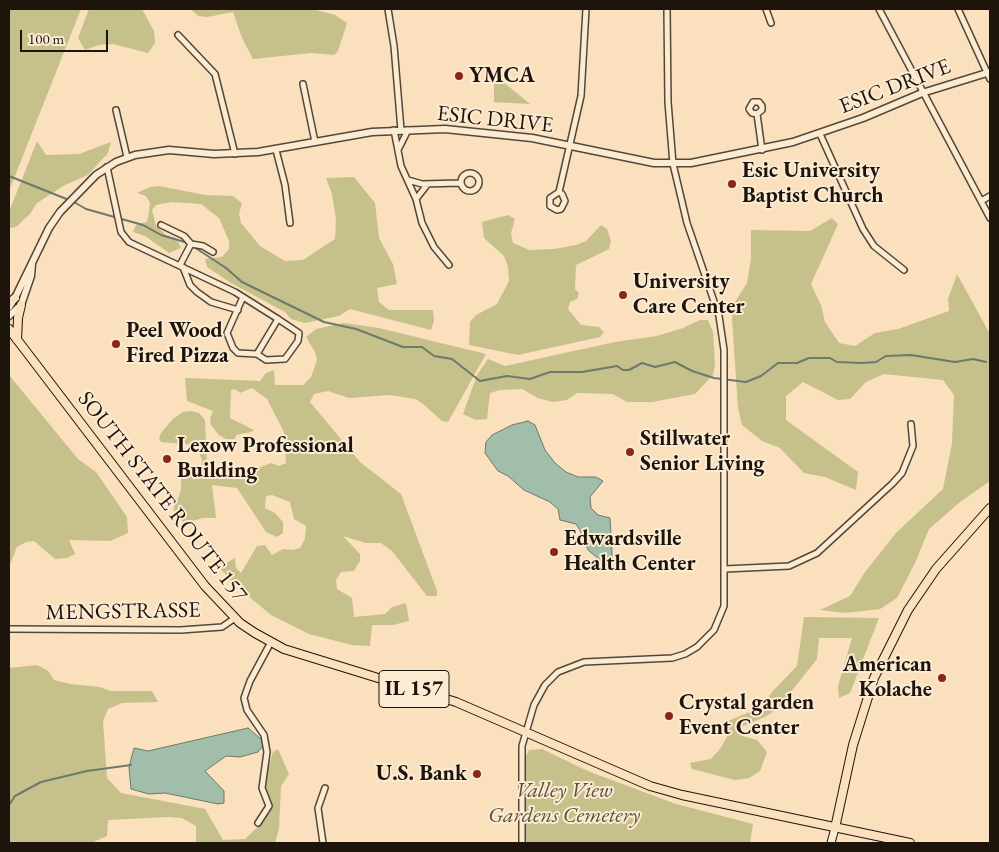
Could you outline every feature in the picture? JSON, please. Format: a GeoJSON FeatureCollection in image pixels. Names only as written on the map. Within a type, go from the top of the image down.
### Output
{"type":"FeatureCollection","features":[{"type":"Feature","properties":{"kind":"main road"},"geometry":{"type":"LineString","coordinates":[[17,340],[18,318],[21,305]]}},
{"type":"Feature","properties":{"kind":"main road","name":"SOUTH STATE ROUTE 157"},"geometry":{"type":"LineString","coordinates":[[9,329],[205,586],[235,618],[271,642],[284,649],[456,702],[625,776],[658,788],[910,843]]}},
{"type":"Feature","properties":{"kind":"main road"},"geometry":{"type":"LineString","coordinates":[[831,843],[853,745],[874,678],[908,610],[936,569],[990,508]]}},
{"type":"Feature","properties":{"kind":"street"},"geometry":{"type":"LineString","coordinates":[[388,9],[394,46],[401,130],[400,166],[416,199],[427,235],[449,265]]}},
{"type":"Feature","properties":{"kind":"street"},"geometry":{"type":"LineString","coordinates":[[558,192],[570,146],[584,71],[586,9]]}},
{"type":"Feature","properties":{"kind":"street"},"geometry":{"type":"LineString","coordinates":[[522,843],[522,746],[528,732],[538,694],[558,672],[584,662],[672,658],[685,654],[702,643],[714,630],[721,618],[725,600],[724,376],[722,332],[719,316],[685,215],[673,164],[668,102],[668,9]]}},
{"type":"Feature","properties":{"kind":"street"},"geometry":{"type":"LineString","coordinates":[[766,9],[771,23]]}},
{"type":"Feature","properties":{"kind":"street"},"geometry":{"type":"LineString","coordinates":[[879,9],[990,218]]}},
{"type":"Feature","properties":{"kind":"street"},"geometry":{"type":"LineString","coordinates":[[958,9],[989,74]]}},
{"type":"Feature","properties":{"kind":"street"},"geometry":{"type":"LineString","coordinates":[[178,35],[215,74],[235,154]]}},
{"type":"Feature","properties":{"kind":"street","name":"ESIC DRIVE"},"geometry":{"type":"LineString","coordinates":[[9,307],[48,228],[60,212],[87,184],[107,167],[127,157],[169,150],[235,154],[276,150],[315,142],[401,130],[474,130],[570,146],[654,163],[673,164],[762,150],[820,134],[922,92],[989,74]]}},
{"type":"Feature","properties":{"kind":"street"},"geometry":{"type":"LineString","coordinates":[[303,84],[315,142]]}},
{"type":"Feature","properties":{"kind":"street"},"geometry":{"type":"LineString","coordinates":[[116,110],[127,157]]}},
{"type":"Feature","properties":{"kind":"street"},"geometry":{"type":"LineString","coordinates":[[757,114],[762,150]]}},
{"type":"Feature","properties":{"kind":"street"},"geometry":{"type":"LineString","coordinates":[[399,149],[401,130]]}},
{"type":"Feature","properties":{"kind":"street"},"geometry":{"type":"LineString","coordinates":[[820,134],[863,229],[874,246],[904,270]]}},
{"type":"Feature","properties":{"kind":"street"},"geometry":{"type":"LineString","coordinates":[[276,150],[286,186],[290,223]]}},
{"type":"Feature","properties":{"kind":"street"},"geometry":{"type":"LineString","coordinates":[[107,167],[124,237],[134,245],[243,296],[299,333],[298,341],[285,359],[266,360],[257,354],[238,353],[233,348],[227,333],[243,296]]}},
{"type":"Feature","properties":{"kind":"street"},"geometry":{"type":"LineString","coordinates":[[408,180],[428,184],[461,183]]}},
{"type":"Feature","properties":{"kind":"street"},"geometry":{"type":"LineString","coordinates":[[416,199],[421,190],[428,184]]}},
{"type":"Feature","properties":{"kind":"street"},"geometry":{"type":"LineString","coordinates":[[981,201],[990,196]]}},
{"type":"Feature","properties":{"kind":"street"},"geometry":{"type":"LineString","coordinates":[[161,225],[184,236],[191,244],[203,246],[213,252]]}},
{"type":"Feature","properties":{"kind":"street"},"geometry":{"type":"LineString","coordinates":[[191,244],[181,266],[190,285],[211,302],[238,310]]}},
{"type":"Feature","properties":{"kind":"street","name":"ESIC DRIVE"},"geometry":{"type":"LineString","coordinates":[[9,316],[21,305],[31,276],[32,263]]}},
{"type":"Feature","properties":{"kind":"street"},"geometry":{"type":"LineString","coordinates":[[257,354],[278,319]]}},
{"type":"Feature","properties":{"kind":"street"},"geometry":{"type":"LineString","coordinates":[[725,570],[790,566],[817,553],[892,484],[902,472],[913,446],[911,424]]}},
{"type":"Feature","properties":{"kind":"street","name":"MENGSTRASSE"},"geometry":{"type":"LineString","coordinates":[[9,629],[181,630],[222,627],[235,618]]}},
{"type":"Feature","properties":{"kind":"street"},"geometry":{"type":"LineString","coordinates":[[258,823],[268,806],[262,788],[267,752],[264,734],[246,710],[244,698],[246,689],[271,642]]}},
{"type":"Feature","properties":{"kind":"street"},"geometry":{"type":"LineString","coordinates":[[323,843],[318,808],[324,788]]}},
{"type":"Feature","properties":{"kind":"green space"},"geometry":{"type":"Polygon","coordinates":[[[9,9],[81,9],[9,191],[9,9]]]}},
{"type":"Feature","properties":{"kind":"green space"},"geometry":{"type":"Polygon","coordinates":[[[89,9],[142,9],[154,31],[155,43],[148,53],[113,44],[99,45],[85,50],[78,38],[89,9]]]}},
{"type":"Feature","properties":{"kind":"green space"},"geometry":{"type":"Polygon","coordinates":[[[191,9],[312,9],[335,15],[347,23],[338,51],[334,55],[311,53],[253,59],[242,38],[233,12],[207,17],[198,16],[191,9]]]}},
{"type":"Feature","properties":{"kind":"green space"},"geometry":{"type":"Polygon","coordinates":[[[494,80],[502,81],[530,104],[494,102],[494,80]]]}},
{"type":"Feature","properties":{"kind":"green space"},"geometry":{"type":"Polygon","coordinates":[[[37,141],[46,155],[79,154],[111,142],[108,153],[88,175],[65,185],[37,203],[30,214],[16,227],[11,228],[9,225],[9,212],[37,141]]]}},
{"type":"Feature","properties":{"kind":"green space"},"geometry":{"type":"Polygon","coordinates":[[[354,177],[375,203],[379,238],[393,264],[397,284],[377,288],[379,302],[389,310],[433,310],[434,321],[431,330],[350,309],[339,316],[305,323],[291,319],[285,312],[231,283],[207,267],[205,259],[222,257],[229,249],[229,241],[219,218],[201,204],[172,202],[156,205],[152,210],[156,226],[166,235],[177,239],[181,248],[169,253],[145,236],[133,232],[136,225],[147,222],[150,203],[146,196],[137,193],[150,187],[159,186],[205,195],[233,196],[242,203],[239,214],[241,223],[260,246],[285,261],[303,260],[335,239],[336,220],[332,194],[326,178],[354,177]]]}},
{"type":"Feature","properties":{"kind":"green space"},"geometry":{"type":"Polygon","coordinates":[[[508,215],[515,219],[511,233],[513,243],[529,250],[554,249],[576,245],[586,241],[601,225],[607,229],[611,241],[609,249],[576,265],[575,289],[579,293],[577,299],[570,302],[568,309],[581,325],[599,327],[604,332],[600,337],[518,355],[469,345],[470,322],[476,315],[497,304],[509,281],[508,267],[504,256],[484,238],[482,222],[508,215]]]}},
{"type":"Feature","properties":{"kind":"green space"},"geometry":{"type":"Polygon","coordinates":[[[832,218],[838,224],[811,284],[821,305],[825,322],[839,343],[855,346],[875,333],[898,329],[949,311],[948,299],[957,274],[990,334],[990,481],[960,502],[929,529],[915,563],[897,598],[880,609],[845,613],[820,610],[850,596],[865,572],[896,533],[943,489],[952,443],[954,395],[943,380],[884,374],[866,382],[850,399],[838,400],[803,382],[786,396],[786,420],[858,472],[856,490],[825,477],[804,473],[780,448],[762,441],[742,425],[738,408],[732,319],[735,302],[747,283],[751,259],[751,230],[810,231],[832,218]]]}},
{"type":"Feature","properties":{"kind":"green space"},"geometry":{"type":"Polygon","coordinates":[[[700,320],[708,320],[713,332],[715,365],[713,375],[695,394],[652,402],[627,402],[613,394],[577,393],[567,400],[553,402],[538,398],[522,389],[500,390],[490,393],[487,419],[476,420],[463,414],[477,375],[488,359],[505,366],[615,342],[657,336],[683,328],[700,320]]]}},
{"type":"Feature","properties":{"kind":"green space"},"geometry":{"type":"Polygon","coordinates":[[[344,323],[379,328],[486,354],[448,422],[442,421],[415,399],[390,395],[349,398],[328,391],[314,394],[310,402],[360,462],[401,494],[437,591],[437,596],[427,596],[392,551],[381,543],[365,543],[343,536],[360,554],[360,561],[354,571],[341,572],[336,580],[337,589],[352,598],[354,617],[385,614],[392,607],[406,603],[409,621],[393,625],[372,625],[370,646],[352,645],[309,634],[271,615],[235,585],[219,567],[235,558],[236,568],[241,573],[257,546],[265,545],[272,555],[283,549],[292,550],[300,548],[305,539],[306,526],[294,519],[290,502],[272,495],[266,496],[265,508],[275,513],[283,522],[283,533],[277,537],[266,532],[237,488],[212,485],[216,518],[203,518],[184,523],[174,512],[174,501],[178,499],[181,490],[181,479],[201,469],[202,460],[196,445],[161,442],[159,438],[173,419],[183,412],[191,411],[199,413],[205,420],[207,468],[256,469],[271,463],[279,466],[286,463],[284,432],[267,399],[252,388],[240,393],[235,389],[231,390],[230,418],[254,430],[236,435],[235,439],[226,439],[219,435],[211,425],[210,418],[213,411],[187,401],[185,378],[260,381],[266,373],[274,370],[275,385],[303,385],[311,377],[317,360],[315,352],[306,337],[316,329],[344,323]]]}},
{"type":"Feature","properties":{"kind":"green space"},"geometry":{"type":"Polygon","coordinates":[[[9,375],[78,459],[96,472],[127,517],[128,533],[110,541],[69,540],[75,554],[67,558],[55,559],[34,541],[26,542],[17,547],[9,567],[9,375]]]}},
{"type":"Feature","properties":{"kind":"green space"},"geometry":{"type":"Polygon","coordinates":[[[804,617],[879,618],[850,693],[839,698],[838,686],[852,638],[819,638],[817,659],[778,708],[767,716],[741,727],[742,736],[757,740],[767,752],[760,771],[749,778],[735,780],[692,769],[690,763],[711,759],[720,749],[727,737],[728,721],[762,707],[772,692],[797,666],[804,617]]]}},
{"type":"Feature","properties":{"kind":"green space"},"geometry":{"type":"Polygon","coordinates":[[[37,665],[48,671],[54,680],[70,684],[100,687],[110,691],[152,691],[158,702],[122,703],[108,709],[103,721],[107,778],[121,793],[205,809],[223,840],[245,839],[265,820],[270,804],[264,782],[273,752],[278,749],[289,774],[281,786],[279,829],[275,843],[196,843],[196,826],[182,818],[168,817],[108,820],[107,836],[91,843],[9,843],[9,668],[37,665]]]}},
{"type":"Feature","properties":{"kind":"green space","name":"Valley View Gardens Cemetery"},"geometry":{"type":"Polygon","coordinates":[[[542,749],[590,772],[676,804],[753,824],[750,843],[526,843],[525,758],[529,750],[542,749]]]}},
{"type":"Feature","properties":{"kind":"shaded area"},"geometry":{"type":"Polygon","coordinates":[[[528,421],[535,425],[545,450],[555,463],[566,472],[578,477],[596,477],[603,481],[590,497],[591,508],[598,515],[610,518],[613,571],[588,550],[576,524],[560,520],[558,509],[550,502],[524,490],[508,476],[498,471],[485,453],[486,442],[492,435],[512,425],[528,421]]]}},
{"type":"Feature","properties":{"kind":"shaded area"},"geometry":{"type":"Polygon","coordinates":[[[248,728],[262,740],[263,746],[258,752],[240,757],[226,756],[205,771],[224,791],[224,803],[218,804],[165,793],[149,794],[131,789],[129,767],[134,748],[148,751],[248,728]]]}},
{"type":"Feature","properties":{"kind":"waterway"},"geometry":{"type":"LineString","coordinates":[[9,176],[69,200]]}},
{"type":"Feature","properties":{"kind":"waterway"},"geometry":{"type":"LineString","coordinates":[[74,202],[86,209],[143,225],[161,235],[188,243]]}},
{"type":"Feature","properties":{"kind":"waterway"},"geometry":{"type":"LineString","coordinates":[[194,247],[226,268],[242,282],[324,322],[356,329],[403,347],[422,347],[434,356],[452,359],[480,381],[507,376],[530,379],[550,372],[582,372],[617,366],[623,370],[629,370],[642,363],[655,367],[675,362],[692,371],[714,378],[746,382],[761,376],[778,363],[797,363],[809,358],[830,358],[837,362],[861,363],[876,362],[886,356],[911,355],[955,362],[973,359],[986,362]]}},
{"type":"Feature","properties":{"kind":"waterway"},"geometry":{"type":"LineString","coordinates":[[9,805],[15,796],[41,782],[87,771],[131,765]]}},
{"type":"Feature","properties":{"kind":"place","name":"YMCA"},"geometry":{"type":"Point","coordinates":[459,76]}},
{"type":"Feature","properties":{"kind":"place","name":"Esic University Baptist Church"},"geometry":{"type":"Point","coordinates":[732,184]}},
{"type":"Feature","properties":{"kind":"place","name":"University Care Center"},"geometry":{"type":"Point","coordinates":[623,295]}},
{"type":"Feature","properties":{"kind":"place","name":"Peel Wood Fired Pizza"},"geometry":{"type":"Point","coordinates":[116,344]}},
{"type":"Feature","properties":{"kind":"place","name":"Stillwater Senior Living"},"geometry":{"type":"Point","coordinates":[630,452]}},
{"type":"Feature","properties":{"kind":"place","name":"Lexow Professional Building"},"geometry":{"type":"Point","coordinates":[167,459]}},
{"type":"Feature","properties":{"kind":"place","name":"Edwardsville Health Center"},"geometry":{"type":"Point","coordinates":[554,552]}},
{"type":"Feature","properties":{"kind":"place","name":"American Kolache"},"geometry":{"type":"Point","coordinates":[942,678]}},
{"type":"Feature","properties":{"kind":"place","name":"Crystal garden Event Center"},"geometry":{"type":"Point","coordinates":[669,716]}},
{"type":"Feature","properties":{"kind":"place","name":"U.S. Bank"},"geometry":{"type":"Point","coordinates":[477,774]}}]}
